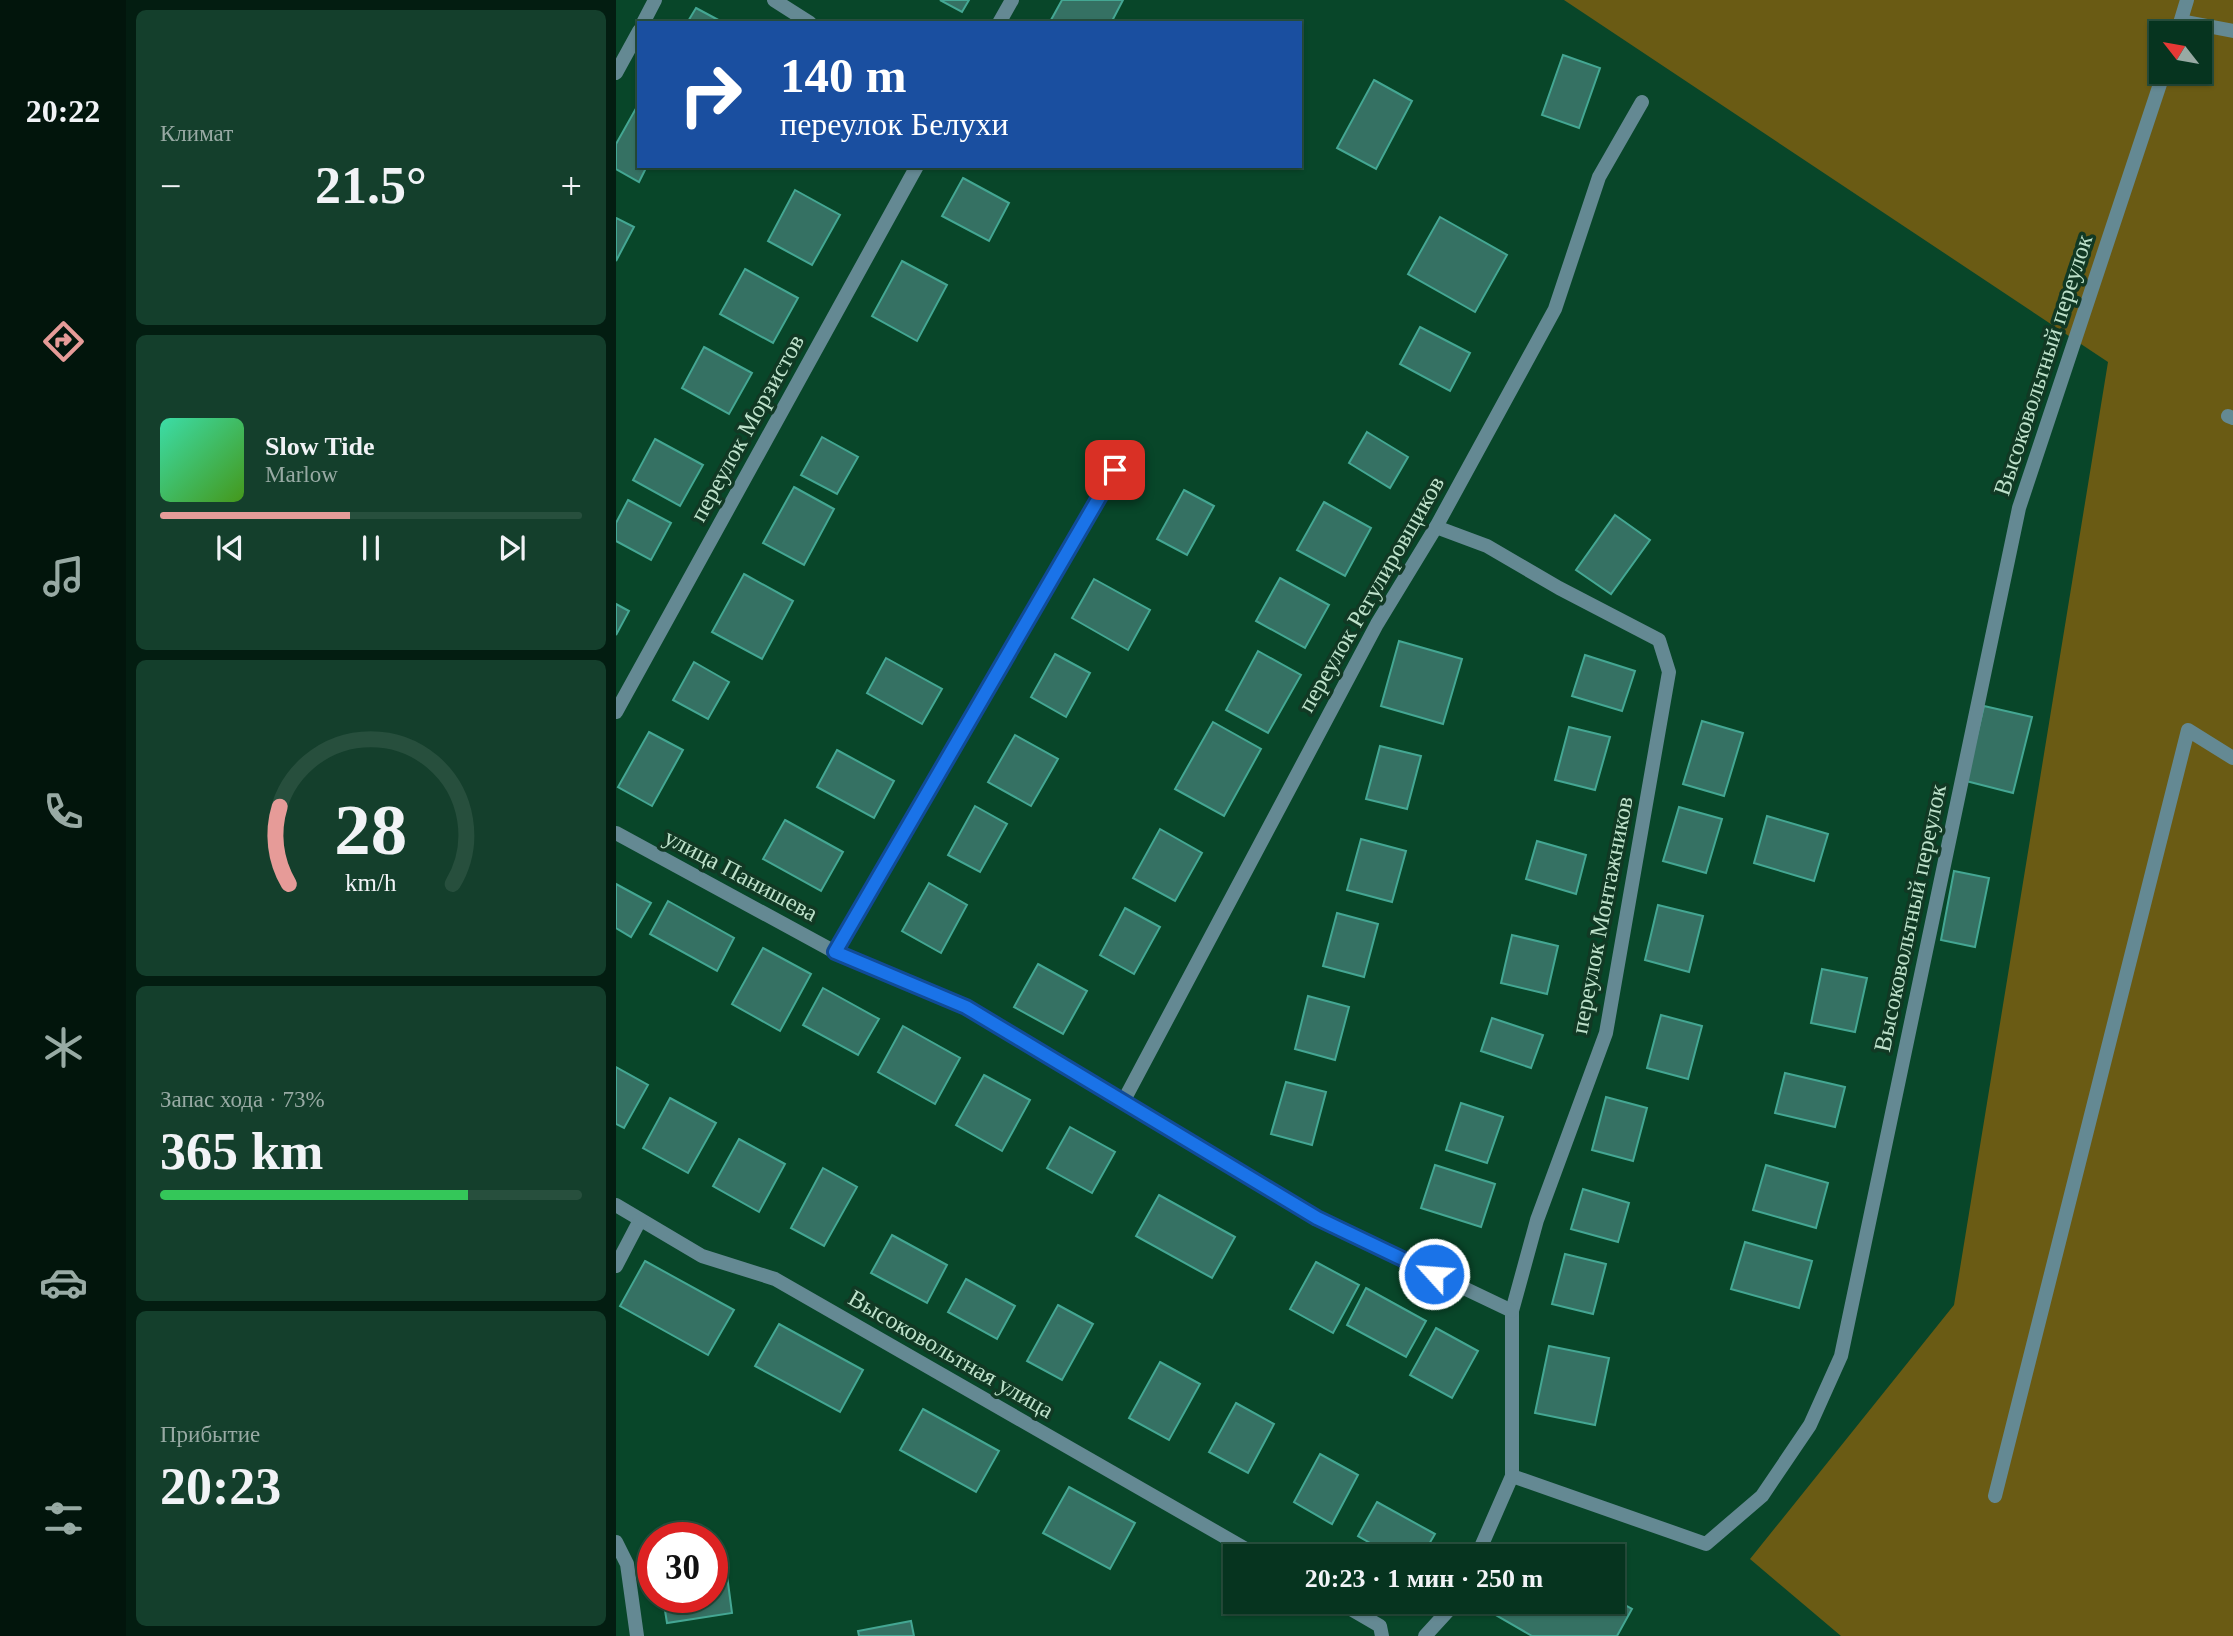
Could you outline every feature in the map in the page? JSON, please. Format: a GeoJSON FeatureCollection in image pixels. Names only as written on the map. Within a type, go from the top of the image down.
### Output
{"type":"FeatureCollection","features":[{"type":"Feature","properties":{"kind":"street"},"geometry":{"type":"LineString","coordinates":[[644,21],[655,0]]}},
{"type":"Feature","properties":{"kind":"street"},"geometry":{"type":"LineString","coordinates":[[774,0],[807,21]]}},
{"type":"Feature","properties":{"kind":"street"},"geometry":{"type":"LineString","coordinates":[[1000,21],[1013,0]]}},
{"type":"Feature","properties":{"kind":"street"},"geometry":{"type":"LineString","coordinates":[[2181,21],[2187,0]]}},
{"type":"Feature","properties":{"kind":"street"},"geometry":{"type":"LineString","coordinates":[[2212,29],[2233,31]]}},
{"type":"Feature","properties":{"kind":"street"},"geometry":{"type":"LineString","coordinates":[[616,73],[637,35]]}},
{"type":"Feature","properties":{"kind":"street","name":"Высоковольтный переулок"},"geometry":{"type":"LineString","coordinates":[[1512,1476],[1706,1544],[1762,1496],[1810,1425],[1841,1356],[2019,508],[2160,84]]}},
{"type":"Feature","properties":{"kind":"street","name":"переулок Регулировщиков"},"geometry":{"type":"LineString","coordinates":[[1124,1102],[1377,624],[1436,527],[1555,310],[1599,177],[1642,102]]}},
{"type":"Feature","properties":{"kind":"street","name":"переулок Морзистов"},"geometry":{"type":"LineString","coordinates":[[616,712],[916,168]]}},
{"type":"Feature","properties":{"kind":"street"},"geometry":{"type":"LineString","coordinates":[[835,952],[1115,470]]}},
{"type":"Feature","properties":{"kind":"street","name":"переулок Монтажников"},"geometry":{"type":"LineString","coordinates":[[1436,527],[1488,546],[1559,588],[1659,640],[1670,672],[1606,1032],[1537,1220],[1512,1311],[1512,1476],[1482,1544]]}},
{"type":"Feature","properties":{"kind":"street"},"geometry":{"type":"LineString","coordinates":[[1995,1496],[2188,730],[2233,758]]}},
{"type":"Feature","properties":{"kind":"street","name":"улица Панишева"},"geometry":{"type":"LineString","coordinates":[[616,833],[835,952],[966,1007],[1317,1218],[1512,1311]]}},
{"type":"Feature","properties":{"kind":"street","name":"Высоковольтная улица"},"geometry":{"type":"LineString","coordinates":[[616,1205],[702,1256],[775,1279],[1237,1544]]}},
{"type":"Feature","properties":{"kind":"street"},"geometry":{"type":"LineString","coordinates":[[616,1266],[640,1220]]}},
{"type":"Feature","properties":{"kind":"street"},"geometry":{"type":"LineString","coordinates":[[616,1542],[627,1564],[637,1636]]}},
{"type":"Feature","properties":{"kind":"street"},"geometry":{"type":"LineString","coordinates":[[1356,1614],[1381,1631]]}},
{"type":"Feature","properties":{"kind":"street"},"geometry":{"type":"LineString","coordinates":[[1425,1636],[1445,1614]]}},
{"type":"Feature","properties":{"kind":"shaded area"},"geometry":{"type":"Polygon","coordinates":[[[1564,0],[2233,0],[2233,1636],[1841,1636],[1750,1559],[1954,1305],[2108,362],[1564,0]]]}},
{"type":"Feature","properties":{"kind":"building"},"geometry":{"type":"Polygon","coordinates":[[[940,0],[969,0],[962,12],[940,0]]]}},
{"type":"Feature","properties":{"kind":"building"},"geometry":{"type":"Polygon","coordinates":[[[1062,0],[1123,0],[1112,21],[1051,20],[1062,0]]]}},
{"type":"Feature","properties":{"kind":"building"},"geometry":{"type":"Polygon","coordinates":[[[696,8],[720,21],[688,21],[696,8]]]}},
{"type":"Feature","properties":{"kind":"building"},"geometry":{"type":"Polygon","coordinates":[[[1563,55],[1600,68],[1579,128],[1542,115],[1563,55]]]}},
{"type":"Feature","properties":{"kind":"building"},"geometry":{"type":"Polygon","coordinates":[[[1374,80],[1412,101],[1376,169],[1337,148],[1374,80]]]}},
{"type":"Feature","properties":{"kind":"building"},"geometry":{"type":"Polygon","coordinates":[[[637,107],[637,168],[646,168],[639,182],[616,169],[616,144],[637,107]]]}},
{"type":"Feature","properties":{"kind":"building"},"geometry":{"type":"Polygon","coordinates":[[[963,178],[1009,203],[989,241],[942,216],[963,178]]]}},
{"type":"Feature","properties":{"kind":"building"},"geometry":{"type":"Polygon","coordinates":[[[795,190],[840,215],[812,265],[768,241],[795,190]]]}},
{"type":"Feature","properties":{"kind":"building"},"geometry":{"type":"Polygon","coordinates":[[[1440,217],[1507,255],[1475,312],[1408,274],[1440,217]]]}},
{"type":"Feature","properties":{"kind":"building"},"geometry":{"type":"Polygon","coordinates":[[[616,218],[634,227],[616,261],[616,218]]]}},
{"type":"Feature","properties":{"kind":"building"},"geometry":{"type":"Polygon","coordinates":[[[902,261],[947,285],[917,341],[872,316],[902,261]]]}},
{"type":"Feature","properties":{"kind":"building"},"geometry":{"type":"Polygon","coordinates":[[[745,269],[798,298],[773,343],[720,314],[745,269]]]}},
{"type":"Feature","properties":{"kind":"building"},"geometry":{"type":"Polygon","coordinates":[[[1420,327],[1470,353],[1450,391],[1400,364],[1420,327]]]}},
{"type":"Feature","properties":{"kind":"building"},"geometry":{"type":"Polygon","coordinates":[[[704,347],[752,373],[729,414],[682,388],[704,347]]]}},
{"type":"Feature","properties":{"kind":"building"},"geometry":{"type":"Polygon","coordinates":[[[1367,432],[1408,457],[1390,488],[1349,463],[1367,432]]]}},
{"type":"Feature","properties":{"kind":"building"},"geometry":{"type":"Polygon","coordinates":[[[822,437],[858,457],[837,494],[801,475],[822,437]]]}},
{"type":"Feature","properties":{"kind":"building"},"geometry":{"type":"Polygon","coordinates":[[[655,439],[703,465],[680,506],[633,480],[655,439]]]}},
{"type":"Feature","properties":{"kind":"building"},"geometry":{"type":"Polygon","coordinates":[[[794,487],[834,509],[804,565],[763,543],[794,487]]]}},
{"type":"Feature","properties":{"kind":"building"},"geometry":{"type":"Polygon","coordinates":[[[1184,490],[1214,506],[1187,555],[1157,539],[1184,490]]]}},
{"type":"Feature","properties":{"kind":"building"},"geometry":{"type":"Polygon","coordinates":[[[628,500],[671,523],[651,560],[616,541],[616,523],[628,500]]]}},
{"type":"Feature","properties":{"kind":"building"},"geometry":{"type":"Polygon","coordinates":[[[1324,502],[1371,528],[1345,576],[1297,550],[1324,502]]]}},
{"type":"Feature","properties":{"kind":"building"},"geometry":{"type":"Polygon","coordinates":[[[1615,515],[1650,540],[1611,594],[1576,570],[1615,515]]]}},
{"type":"Feature","properties":{"kind":"building"},"geometry":{"type":"Polygon","coordinates":[[[744,574],[793,601],[762,659],[712,632],[744,574]]]}},
{"type":"Feature","properties":{"kind":"building"},"geometry":{"type":"Polygon","coordinates":[[[1280,578],[1329,605],[1305,648],[1256,621],[1280,578]]]}},
{"type":"Feature","properties":{"kind":"building"},"geometry":{"type":"Polygon","coordinates":[[[1094,579],[1150,610],[1128,650],[1072,618],[1094,579]]]}},
{"type":"Feature","properties":{"kind":"building"},"geometry":{"type":"Polygon","coordinates":[[[616,604],[629,611],[616,635],[616,604]]]}},
{"type":"Feature","properties":{"kind":"building"},"geometry":{"type":"Polygon","coordinates":[[[1399,641],[1462,659],[1443,724],[1381,706],[1399,641]]]}},
{"type":"Feature","properties":{"kind":"building"},"geometry":{"type":"Polygon","coordinates":[[[1258,651],[1301,675],[1268,733],[1226,710],[1258,651]]]}},
{"type":"Feature","properties":{"kind":"building"},"geometry":{"type":"Polygon","coordinates":[[[1055,654],[1090,673],[1066,717],[1031,697],[1055,654]]]}},
{"type":"Feature","properties":{"kind":"building"},"geometry":{"type":"Polygon","coordinates":[[[1585,655],[1635,671],[1622,711],[1572,696],[1585,655]]]}},
{"type":"Feature","properties":{"kind":"building"},"geometry":{"type":"Polygon","coordinates":[[[886,658],[942,689],[922,724],[867,693],[886,658]]]}},
{"type":"Feature","properties":{"kind":"building"},"geometry":{"type":"Polygon","coordinates":[[[694,662],[729,682],[708,719],[673,700],[694,662]]]}},
{"type":"Feature","properties":{"kind":"building"},"geometry":{"type":"Polygon","coordinates":[[[1984,706],[2032,717],[2013,793],[1966,781],[1984,706]]]}},
{"type":"Feature","properties":{"kind":"building"},"geometry":{"type":"Polygon","coordinates":[[[1702,721],[1743,733],[1724,796],[1683,784],[1702,721]]]}},
{"type":"Feature","properties":{"kind":"building"},"geometry":{"type":"Polygon","coordinates":[[[1213,722],[1261,749],[1224,816],[1175,789],[1213,722]]]}},
{"type":"Feature","properties":{"kind":"building"},"geometry":{"type":"Polygon","coordinates":[[[1569,727],[1610,737],[1595,790],[1555,780],[1569,727]]]}},
{"type":"Feature","properties":{"kind":"building"},"geometry":{"type":"Polygon","coordinates":[[[649,732],[683,750],[652,806],[618,787],[649,732]]]}},
{"type":"Feature","properties":{"kind":"building"},"geometry":{"type":"Polygon","coordinates":[[[1015,735],[1058,759],[1031,806],[988,782],[1015,735]]]}},
{"type":"Feature","properties":{"kind":"building"},"geometry":{"type":"Polygon","coordinates":[[[1380,746],[1421,756],[1407,809],[1366,799],[1380,746]]]}},
{"type":"Feature","properties":{"kind":"building"},"geometry":{"type":"Polygon","coordinates":[[[837,750],[894,781],[874,818],[817,787],[837,750]]]}},
{"type":"Feature","properties":{"kind":"building"},"geometry":{"type":"Polygon","coordinates":[[[975,806],[1007,824],[980,872],[948,855],[975,806]]]}},
{"type":"Feature","properties":{"kind":"building"},"geometry":{"type":"Polygon","coordinates":[[[1679,807],[1722,819],[1706,873],[1663,861],[1679,807]]]}},
{"type":"Feature","properties":{"kind":"building"},"geometry":{"type":"Polygon","coordinates":[[[1767,816],[1828,834],[1814,881],[1754,863],[1767,816]]]}},
{"type":"Feature","properties":{"kind":"building"},"geometry":{"type":"Polygon","coordinates":[[[785,820],[843,852],[821,891],[763,859],[785,820]]]}},
{"type":"Feature","properties":{"kind":"building"},"geometry":{"type":"Polygon","coordinates":[[[1160,829],[1202,853],[1175,901],[1133,878],[1160,829]]]}},
{"type":"Feature","properties":{"kind":"building"},"geometry":{"type":"Polygon","coordinates":[[[1361,839],[1406,851],[1392,902],[1347,890],[1361,839]]]}},
{"type":"Feature","properties":{"kind":"building"},"geometry":{"type":"Polygon","coordinates":[[[1537,841],[1586,855],[1576,894],[1526,879],[1537,841]]]}},
{"type":"Feature","properties":{"kind":"building"},"geometry":{"type":"Polygon","coordinates":[[[1954,871],[1989,878],[1975,947],[1941,940],[1954,871]]]}},
{"type":"Feature","properties":{"kind":"building"},"geometry":{"type":"Polygon","coordinates":[[[929,883],[967,905],[941,953],[902,931],[929,883]]]}},
{"type":"Feature","properties":{"kind":"building"},"geometry":{"type":"Polygon","coordinates":[[[616,884],[651,903],[631,937],[616,928],[616,884]]]}},
{"type":"Feature","properties":{"kind":"building"},"geometry":{"type":"Polygon","coordinates":[[[668,901],[734,938],[717,971],[650,934],[668,901]]]}},
{"type":"Feature","properties":{"kind":"building"},"geometry":{"type":"Polygon","coordinates":[[[1658,905],[1703,916],[1689,972],[1645,960],[1658,905]]]}},
{"type":"Feature","properties":{"kind":"building"},"geometry":{"type":"Polygon","coordinates":[[[1125,908],[1160,927],[1134,974],[1100,955],[1125,908]]]}},
{"type":"Feature","properties":{"kind":"building"},"geometry":{"type":"Polygon","coordinates":[[[1337,913],[1378,924],[1364,977],[1323,966],[1337,913]]]}},
{"type":"Feature","properties":{"kind":"building"},"geometry":{"type":"Polygon","coordinates":[[[1512,935],[1558,946],[1547,994],[1501,983],[1512,935]]]}},
{"type":"Feature","properties":{"kind":"building"},"geometry":{"type":"Polygon","coordinates":[[[763,948],[811,974],[780,1031],[732,1004],[763,948]]]}},
{"type":"Feature","properties":{"kind":"building"},"geometry":{"type":"Polygon","coordinates":[[[1038,964],[1087,991],[1063,1034],[1014,1007],[1038,964]]]}},
{"type":"Feature","properties":{"kind":"building"},"geometry":{"type":"Polygon","coordinates":[[[1822,969],[1867,978],[1855,1032],[1811,1023],[1822,969]]]}},
{"type":"Feature","properties":{"kind":"building"},"geometry":{"type":"Polygon","coordinates":[[[823,988],[879,1019],[858,1055],[803,1025],[823,988]]]}},
{"type":"Feature","properties":{"kind":"building"},"geometry":{"type":"Polygon","coordinates":[[[1308,996],[1349,1007],[1335,1060],[1295,1049],[1308,996]]]}},
{"type":"Feature","properties":{"kind":"building"},"geometry":{"type":"Polygon","coordinates":[[[1661,1015],[1702,1026],[1688,1079],[1647,1068],[1661,1015]]]}},
{"type":"Feature","properties":{"kind":"building"},"geometry":{"type":"Polygon","coordinates":[[[1492,1018],[1543,1035],[1531,1068],[1481,1051],[1492,1018]]]}},
{"type":"Feature","properties":{"kind":"building"},"geometry":{"type":"Polygon","coordinates":[[[903,1026],[960,1058],[935,1104],[878,1072],[903,1026]]]}},
{"type":"Feature","properties":{"kind":"building"},"geometry":{"type":"Polygon","coordinates":[[[616,1067],[648,1085],[624,1128],[616,1124],[616,1067]]]}},
{"type":"Feature","properties":{"kind":"building"},"geometry":{"type":"Polygon","coordinates":[[[1785,1073],[1845,1087],[1835,1127],[1775,1113],[1785,1073]]]}},
{"type":"Feature","properties":{"kind":"building"},"geometry":{"type":"Polygon","coordinates":[[[984,1075],[1030,1100],[1002,1151],[956,1125],[984,1075]]]}},
{"type":"Feature","properties":{"kind":"building"},"geometry":{"type":"Polygon","coordinates":[[[1286,1082],[1326,1092],[1312,1145],[1271,1134],[1286,1082]]]}},
{"type":"Feature","properties":{"kind":"building"},"geometry":{"type":"Polygon","coordinates":[[[1606,1097],[1647,1108],[1633,1161],[1592,1150],[1606,1097]]]}},
{"type":"Feature","properties":{"kind":"building"},"geometry":{"type":"Polygon","coordinates":[[[670,1098],[716,1123],[688,1173],[643,1148],[670,1098]]]}},
{"type":"Feature","properties":{"kind":"building"},"geometry":{"type":"Polygon","coordinates":[[[1461,1103],[1503,1117],[1487,1163],[1446,1150],[1461,1103]]]}},
{"type":"Feature","properties":{"kind":"building"},"geometry":{"type":"Polygon","coordinates":[[[1070,1127],[1115,1152],[1092,1193],[1047,1168],[1070,1127]]]}},
{"type":"Feature","properties":{"kind":"building"},"geometry":{"type":"Polygon","coordinates":[[[739,1139],[785,1164],[759,1212],[713,1186],[739,1139]]]}},
{"type":"Feature","properties":{"kind":"building"},"geometry":{"type":"Polygon","coordinates":[[[1435,1165],[1495,1184],[1481,1227],[1421,1208],[1435,1165]]]}},
{"type":"Feature","properties":{"kind":"building"},"geometry":{"type":"Polygon","coordinates":[[[1766,1165],[1828,1183],[1816,1228],[1753,1210],[1766,1165]]]}},
{"type":"Feature","properties":{"kind":"building"},"geometry":{"type":"Polygon","coordinates":[[[823,1168],[857,1187],[824,1246],[791,1228],[823,1168]]]}},
{"type":"Feature","properties":{"kind":"building"},"geometry":{"type":"Polygon","coordinates":[[[1583,1189],[1629,1203],[1618,1242],[1571,1229],[1583,1189]]]}},
{"type":"Feature","properties":{"kind":"building"},"geometry":{"type":"Polygon","coordinates":[[[1159,1195],[1235,1237],[1212,1278],[1136,1236],[1159,1195]]]}},
{"type":"Feature","properties":{"kind":"building"},"geometry":{"type":"Polygon","coordinates":[[[892,1235],[947,1265],[927,1303],[871,1273],[892,1235]]]}},
{"type":"Feature","properties":{"kind":"building"},"geometry":{"type":"Polygon","coordinates":[[[1745,1242],[1812,1261],[1799,1308],[1731,1289],[1745,1242]]]}},
{"type":"Feature","properties":{"kind":"building"},"geometry":{"type":"Polygon","coordinates":[[[1565,1254],[1606,1264],[1593,1314],[1552,1304],[1565,1254]]]}},
{"type":"Feature","properties":{"kind":"building"},"geometry":{"type":"Polygon","coordinates":[[[645,1261],[734,1310],[708,1355],[620,1306],[645,1261]]]}},
{"type":"Feature","properties":{"kind":"building"},"geometry":{"type":"Polygon","coordinates":[[[1316,1262],[1359,1285],[1333,1333],[1290,1309],[1316,1262]]]}},
{"type":"Feature","properties":{"kind":"building"},"geometry":{"type":"Polygon","coordinates":[[[966,1279],[1015,1306],[997,1339],[948,1312],[966,1279]]]}},
{"type":"Feature","properties":{"kind":"building"},"geometry":{"type":"Polygon","coordinates":[[[1366,1288],[1426,1321],[1406,1357],[1347,1325],[1366,1288]]]}},
{"type":"Feature","properties":{"kind":"building"},"geometry":{"type":"Polygon","coordinates":[[[1058,1305],[1093,1324],[1062,1380],[1027,1361],[1058,1305]]]}},
{"type":"Feature","properties":{"kind":"building"},"geometry":{"type":"Polygon","coordinates":[[[779,1324],[863,1370],[840,1412],[755,1366],[779,1324]]]}},
{"type":"Feature","properties":{"kind":"building"},"geometry":{"type":"Polygon","coordinates":[[[1436,1328],[1478,1351],[1452,1398],[1410,1375],[1436,1328]]]}},
{"type":"Feature","properties":{"kind":"building"},"geometry":{"type":"Polygon","coordinates":[[[1549,1346],[1609,1358],[1595,1425],[1535,1413],[1549,1346]]]}},
{"type":"Feature","properties":{"kind":"building"},"geometry":{"type":"Polygon","coordinates":[[[1160,1362],[1200,1384],[1169,1440],[1129,1418],[1160,1362]]]}},
{"type":"Feature","properties":{"kind":"building"},"geometry":{"type":"Polygon","coordinates":[[[1236,1403],[1274,1424],[1248,1473],[1209,1452],[1236,1403]]]}},
{"type":"Feature","properties":{"kind":"building"},"geometry":{"type":"Polygon","coordinates":[[[923,1409],[999,1451],[976,1492],[900,1450],[923,1409]]]}},
{"type":"Feature","properties":{"kind":"building"},"geometry":{"type":"Polygon","coordinates":[[[1320,1454],[1358,1475],[1332,1524],[1294,1502],[1320,1454]]]}},
{"type":"Feature","properties":{"kind":"building"},"geometry":{"type":"Polygon","coordinates":[[[1069,1487],[1135,1523],[1110,1569],[1043,1533],[1069,1487]]]}},
{"type":"Feature","properties":{"kind":"building"},"geometry":{"type":"Polygon","coordinates":[[[1377,1502],[1435,1534],[1429,1544],[1372,1544],[1358,1536],[1377,1502]]]}},
{"type":"Feature","properties":{"kind":"building"},"geometry":{"type":"Polygon","coordinates":[[[728,1583],[732,1613],[667,1623],[665,1613],[728,1613],[728,1583]]]}},
{"type":"Feature","properties":{"kind":"building"},"geometry":{"type":"Polygon","coordinates":[[[1625,1605],[1632,1609],[1617,1636],[1532,1636],[1494,1614],[1625,1614],[1625,1605]]]}},
{"type":"Feature","properties":{"kind":"building"},"geometry":{"type":"Polygon","coordinates":[[[911,1621],[914,1636],[859,1636],[858,1631],[911,1621]]]}},
{"type":"Feature","properties":{"kind":"route"},"geometry":{"type":"LineString","coordinates":[[1115,470],[835,952],[966,1007],[1317,1218],[1434,1274]]}}]}
